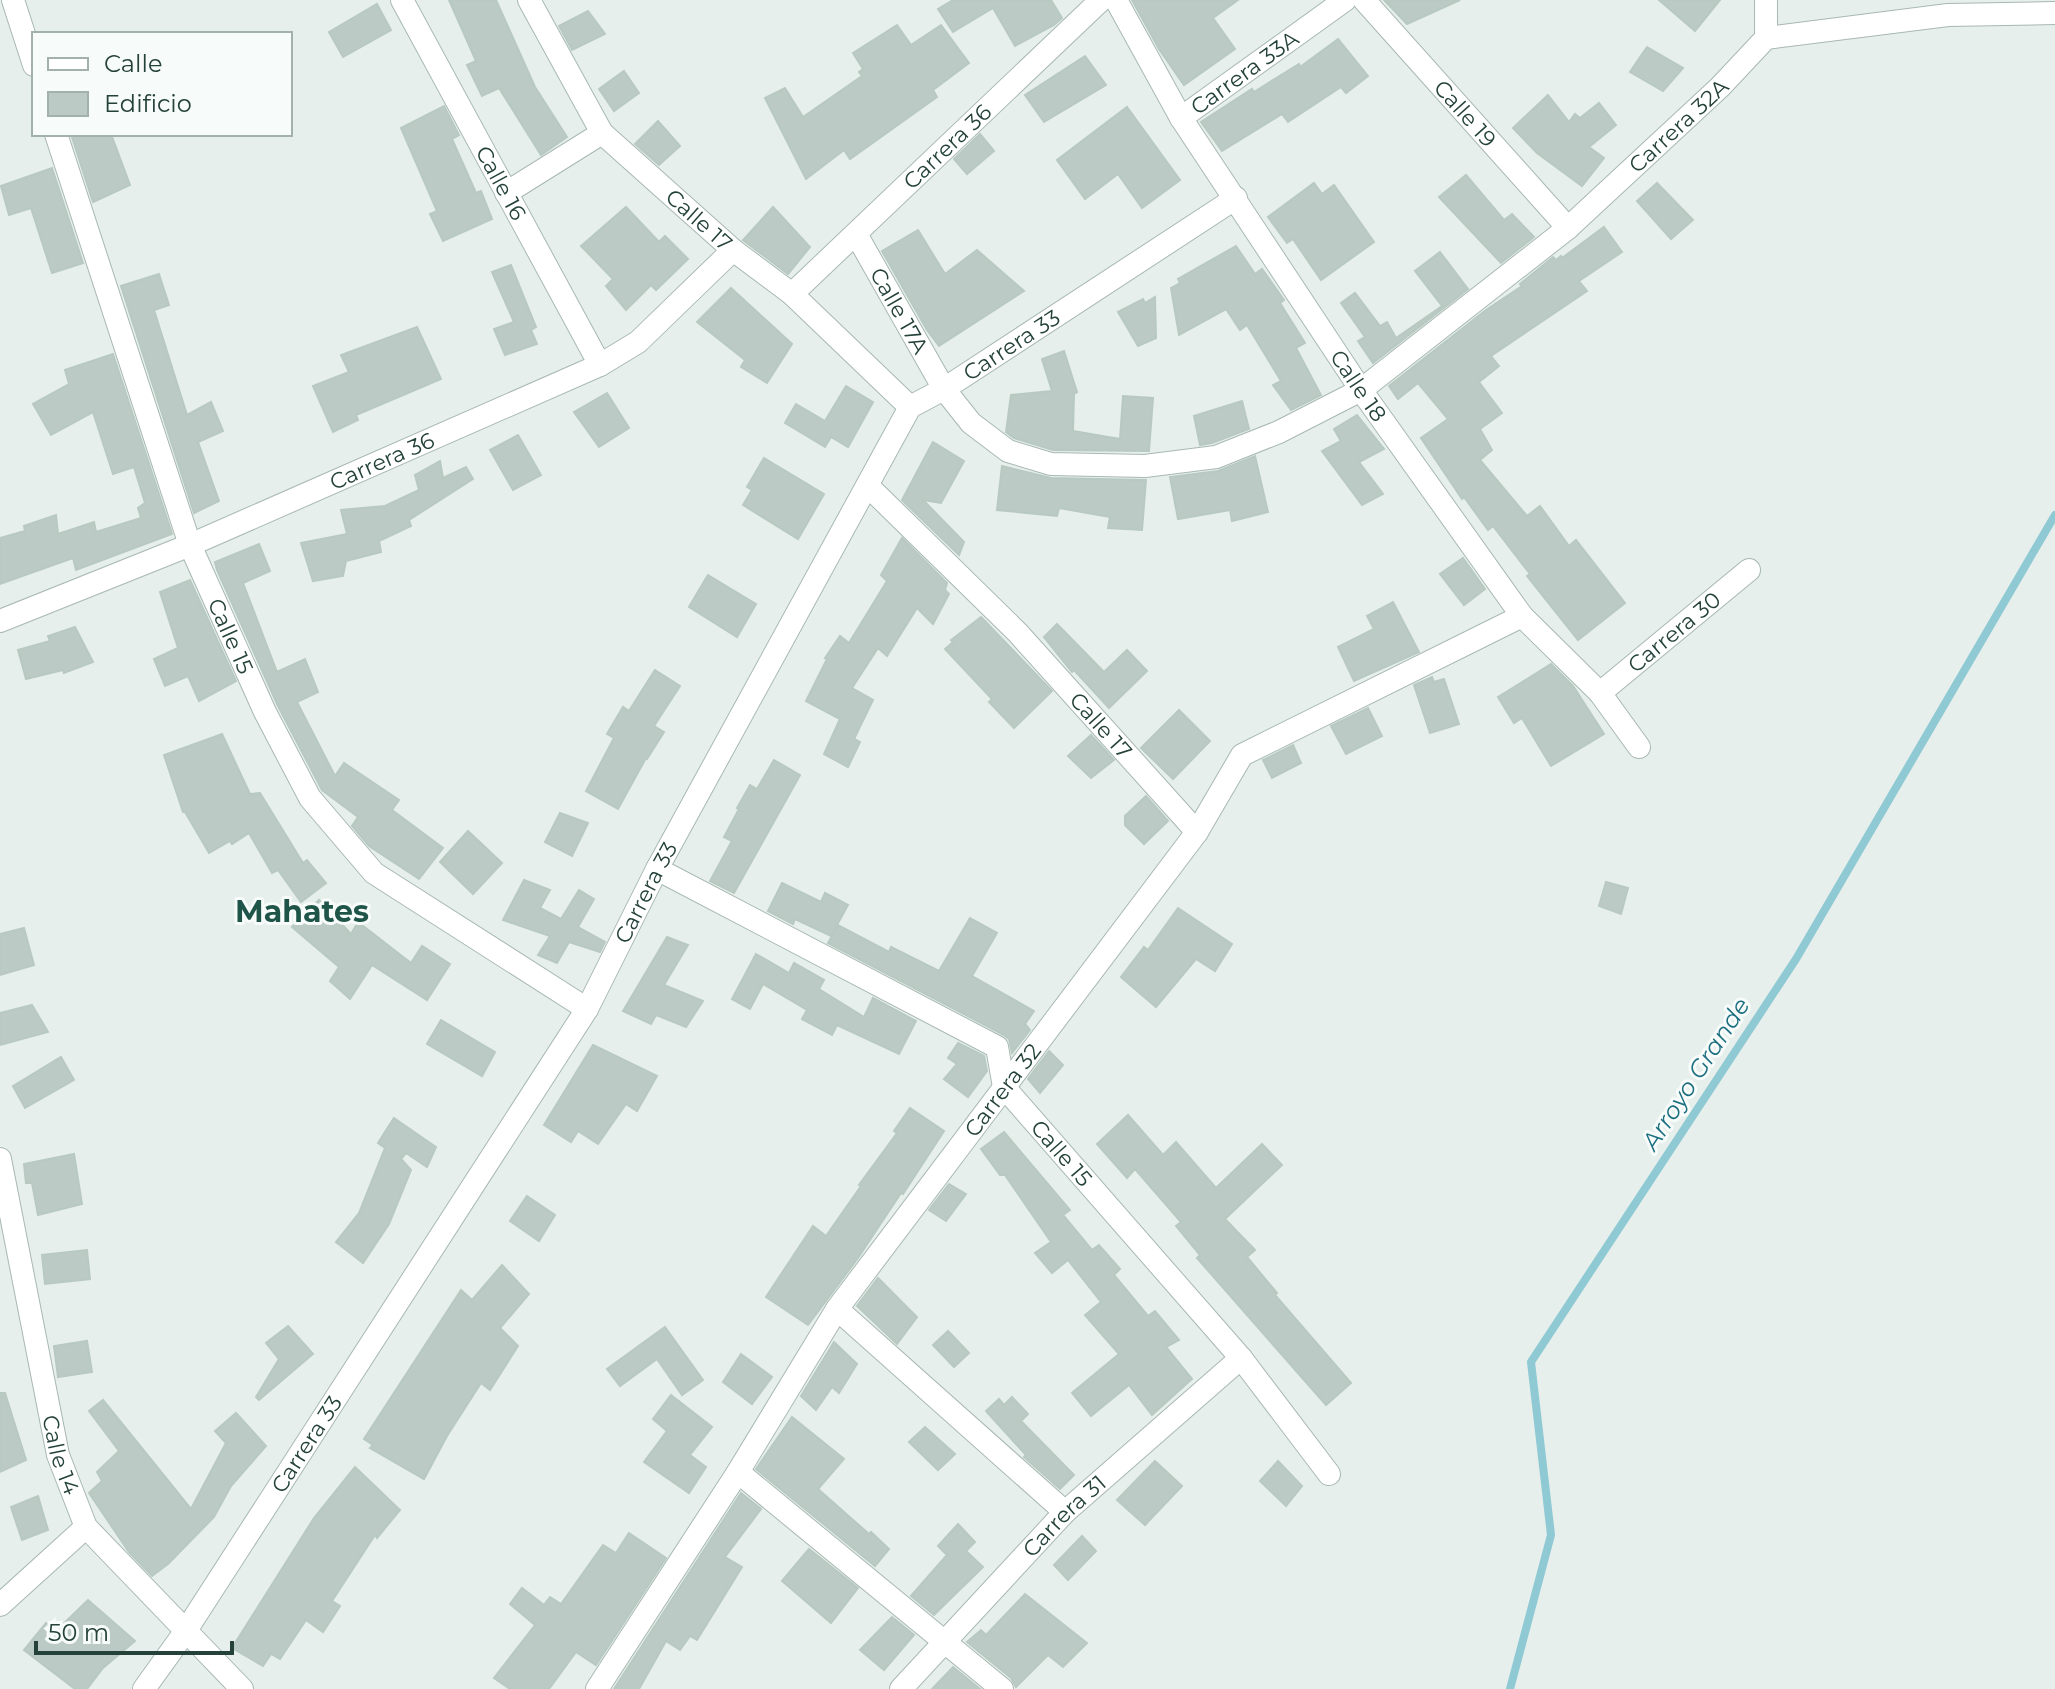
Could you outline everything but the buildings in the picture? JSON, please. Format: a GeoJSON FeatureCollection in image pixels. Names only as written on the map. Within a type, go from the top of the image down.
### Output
{"type":"FeatureCollection","features":[{"type":"Feature","properties":{"kind":"street"},"geometry":{"type":"LineString","coordinates":[[13,0],[32,59]]}},
{"type":"Feature","properties":{"kind":"street","name":"Calle 16"},"geometry":{"type":"LineString","coordinates":[[402,0],[600,365]]}},
{"type":"Feature","properties":{"kind":"street","name":"Calle 17"},"geometry":{"type":"LineString","coordinates":[[529,0],[602,133],[733,250],[792,294],[910,407]]}},
{"type":"Feature","properties":{"kind":"street","name":"Carrera 36"},"geometry":{"type":"LineString","coordinates":[[792,294],[1101,0]]}},
{"type":"Feature","properties":{"kind":"street","name":"Calle 18"},"geometry":{"type":"LineString","coordinates":[[1116,0],[1181,118],[1361,390],[1522,616],[1600,693],[1639,747]]}},
{"type":"Feature","properties":{"kind":"street","name":"Carrera 33A"},"geometry":{"type":"LineString","coordinates":[[1181,118],[1345,0]]}},
{"type":"Feature","properties":{"kind":"street","name":"Calle 19"},"geometry":{"type":"LineString","coordinates":[[1364,0],[1568,228]]}},
{"type":"Feature","properties":{"kind":"street"},"geometry":{"type":"LineString","coordinates":[[1766,0],[1766,38],[1948,7],[2055,13]]}},
{"type":"Feature","properties":{"kind":"street","name":"Carrera 32A"},"geometry":{"type":"LineString","coordinates":[[1361,390],[1568,228],[1720,87],[1766,38]]}},
{"type":"Feature","properties":{"kind":"street"},"geometry":{"type":"LineString","coordinates":[[506,193],[602,133]]}},
{"type":"Feature","properties":{"kind":"street","name":"Calle 15"},"geometry":{"type":"LineString","coordinates":[[57,136],[190,545],[265,712],[310,798],[374,873],[587,1009]]}},
{"type":"Feature","properties":{"kind":"street","name":"Carrera 33"},"geometry":{"type":"LineString","coordinates":[[144,1689],[185,1632],[587,1009],[657,869],[910,407],[944,389],[1236,198]]}},
{"type":"Feature","properties":{"kind":"street","name":"Calle 17A"},"geometry":{"type":"LineString","coordinates":[[856,234],[944,389]]}},
{"type":"Feature","properties":{"kind":"street","name":"Carrera 36"},"geometry":{"type":"LineString","coordinates":[[0,621],[190,545],[600,365],[638,342],[733,250]]}},
{"type":"Feature","properties":{"kind":"street"},"geometry":{"type":"LineString","coordinates":[[944,389],[971,423],[1008,451],[1051,464],[1145,466],[1216,457],[1279,432],[1361,390]]}},
{"type":"Feature","properties":{"kind":"street","name":"Calle 17"},"geometry":{"type":"LineString","coordinates":[[868,486],[1018,633],[1197,832]]}},
{"type":"Feature","properties":{"kind":"street","name":"Carrera 30"},"geometry":{"type":"LineString","coordinates":[[1600,693],[1749,570]]}},
{"type":"Feature","properties":{"kind":"street","name":"Carrera 32"},"geometry":{"type":"LineString","coordinates":[[597,1689],[738,1472],[837,1309],[1197,832],[1242,755],[1522,616]]}},
{"type":"Feature","properties":{"kind":"street"},"geometry":{"type":"LineString","coordinates":[[657,869],[997,1047],[1004,1087]]}},
{"type":"Feature","properties":{"kind":"street","name":"Calle 15"},"geometry":{"type":"LineString","coordinates":[[1004,1087],[1241,1358],[1329,1474]]}},
{"type":"Feature","properties":{"kind":"street","name":"Calle 14"},"geometry":{"type":"LineString","coordinates":[[0,1159],[58,1455],[86,1527],[242,1689]]}},
{"type":"Feature","properties":{"kind":"street"},"geometry":{"type":"LineString","coordinates":[[837,1309],[1065,1512]]}},
{"type":"Feature","properties":{"kind":"street","name":"Carrera 31"},"geometry":{"type":"LineString","coordinates":[[901,1689],[1065,1512],[1241,1358]]}},
{"type":"Feature","properties":{"kind":"street"},"geometry":{"type":"LineString","coordinates":[[738,1472],[1002,1689]]}},
{"type":"Feature","properties":{"kind":"street"},"geometry":{"type":"LineString","coordinates":[[0,1605],[86,1527]]}},
{"type":"Feature","properties":{"kind":"waterway","name":"Arroyo Grande"},"geometry":{"type":"LineString","coordinates":[[1510,1689],[1551,1535],[1531,1362],[1796,959],[2055,515]]}},
{"type":"Feature","properties":{"kind":"district","name":"Mahates"},"geometry":{"type":"Point","coordinates":[302,912]}}]}
